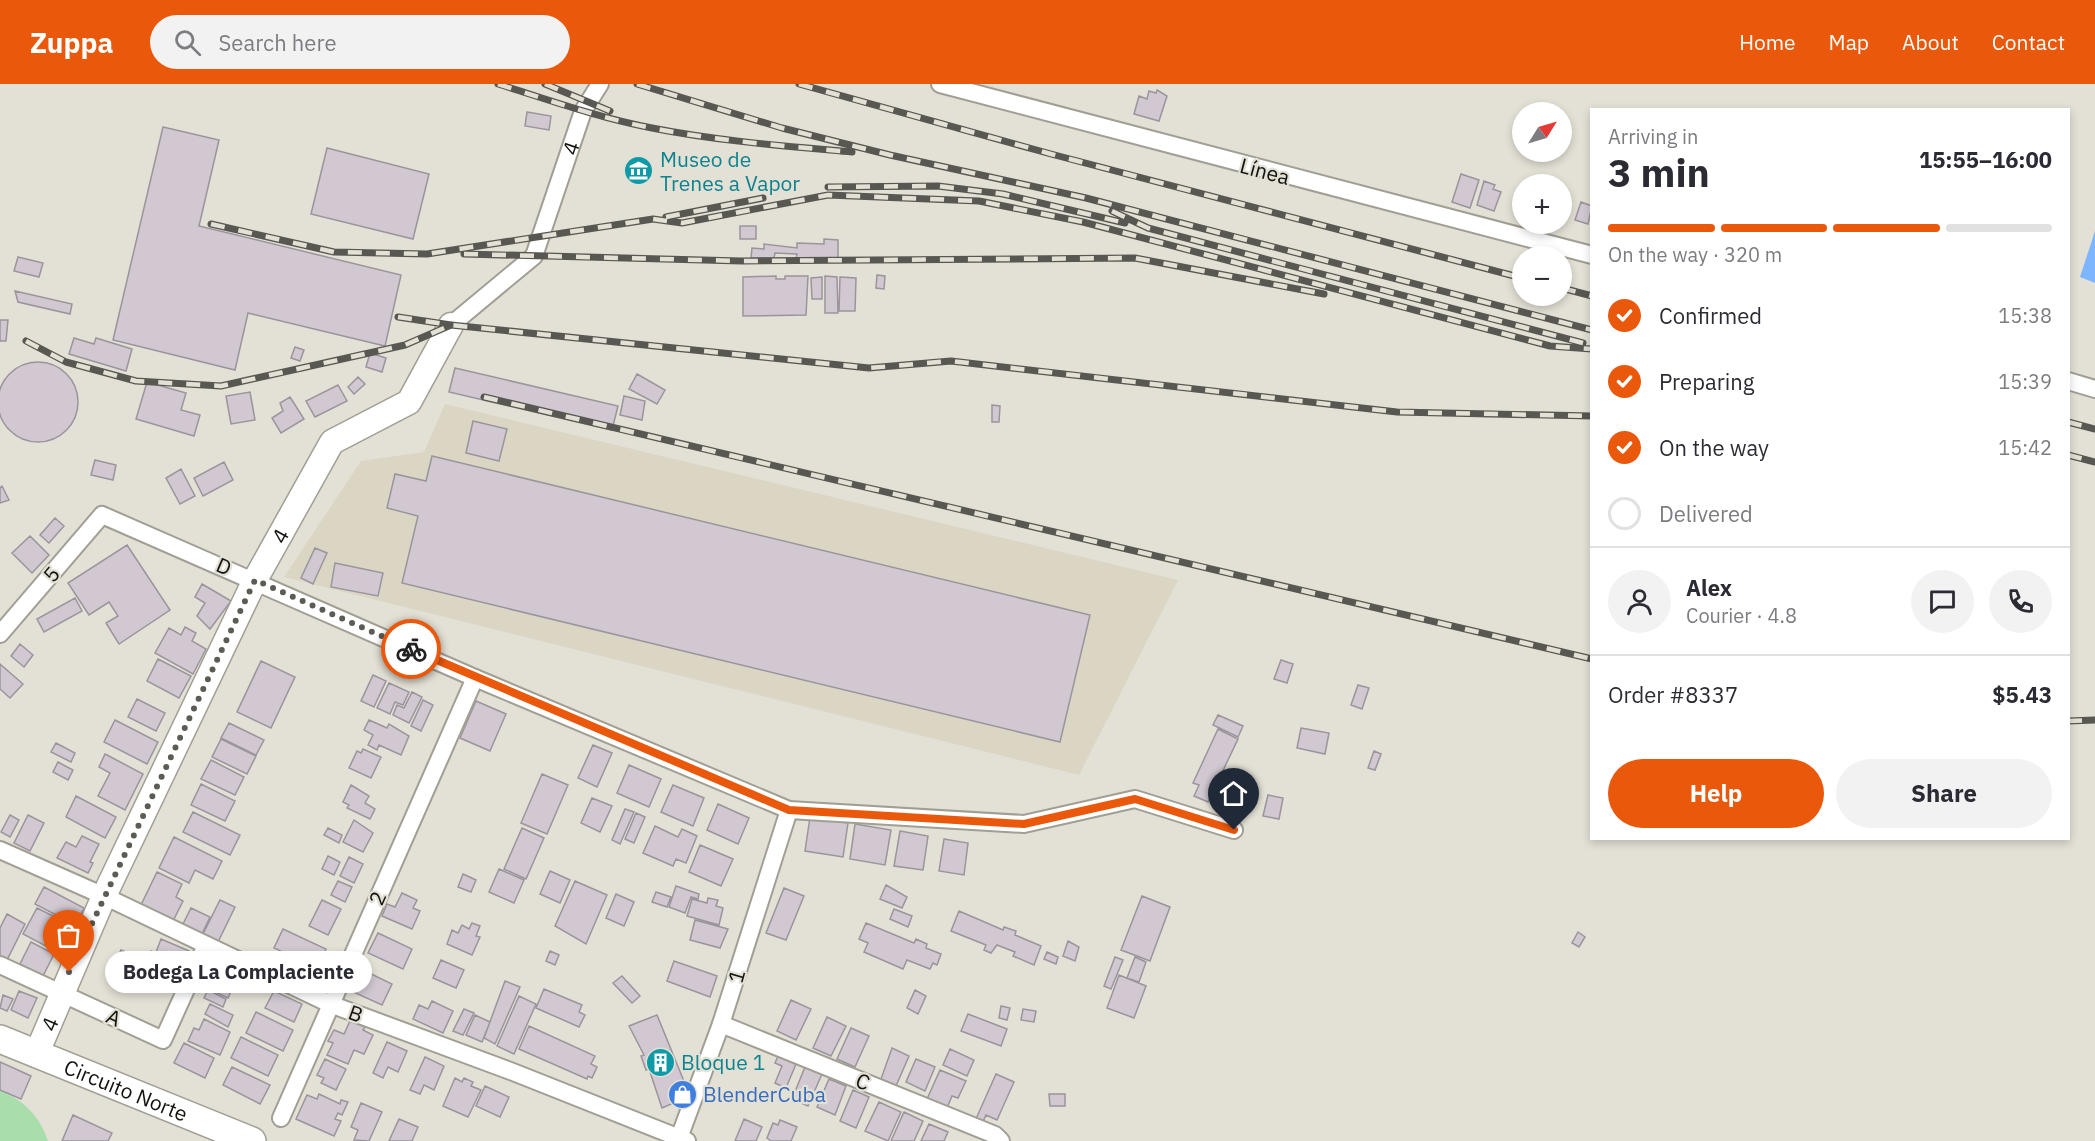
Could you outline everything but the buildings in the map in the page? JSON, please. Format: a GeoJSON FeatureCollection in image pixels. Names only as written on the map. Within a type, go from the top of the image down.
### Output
{"type":"FeatureCollection","features":[{"type":"Feature","properties":{"kind":"main road","name":"Circuito Norte"},"geometry":{"type":"LineString","coordinates":[[0,1039],[252,1141]]}},
{"type":"Feature","properties":{"kind":"street","name":"4"},"geometry":{"type":"LineString","coordinates":[[36,1054],[104,896],[255,580],[332,442],[408,402],[451,325],[534,256],[583,111],[600,84]]}},
{"type":"Feature","properties":{"kind":"street","name":"Línea"},"geometry":{"type":"LineString","coordinates":[[939,84],[1590,254]]}},
{"type":"Feature","properties":{"kind":"street"},"geometry":{"type":"LineString","coordinates":[[2070,382],[2095,389]]}},
{"type":"Feature","properties":{"kind":"street","name":"D"},"geometry":{"type":"LineString","coordinates":[[102,515],[475,678],[789,810],[1024,824],[1135,799],[1234,830]]}},
{"type":"Feature","properties":{"kind":"street","name":"5"},"geometry":{"type":"LineString","coordinates":[[0,634],[102,515]]}},
{"type":"Feature","properties":{"kind":"street","name":"2"},"geometry":{"type":"LineString","coordinates":[[281,1118],[475,678]]}},
{"type":"Feature","properties":{"kind":"street","name":"1"},"geometry":{"type":"LineString","coordinates":[[682,1140],[722,1024],[789,810]]}},
{"type":"Feature","properties":{"kind":"street","name":"B"},"geometry":{"type":"LineString","coordinates":[[0,850],[104,896],[330,1004],[513,1072],[682,1140]]}},
{"type":"Feature","properties":{"kind":"street","name":"A"},"geometry":{"type":"LineString","coordinates":[[0,965],[163,1040],[206,945]]}},
{"type":"Feature","properties":{"kind":"street","name":"C"},"geometry":{"type":"LineString","coordinates":[[722,1024],[995,1135],[1001,1141]]}},
{"type":"Feature","properties":{"kind":"shaded area"},"geometry":{"type":"Polygon","coordinates":[[[445,404],[1178,580],[1079,775],[284,577],[361,461],[424,452],[445,404]]]}},
{"type":"Feature","properties":{"kind":"green space"},"geometry":{"type":"Polygon","coordinates":[[[0,1090],[30,1110],[48,1141],[0,1141],[0,1090]]]}},
{"type":"Feature","properties":{"kind":"water"},"geometry":{"type":"Polygon","coordinates":[[[2095,231],[2095,283],[2080,277],[2095,231]]]}},
{"type":"Feature","properties":{"kind":"railway"},"geometry":{"type":"LineString","coordinates":[[498,84],[593,114],[677,133],[852,152]]}},
{"type":"Feature","properties":{"kind":"railway"},"geometry":{"type":"LineString","coordinates":[[545,84],[610,111]]}},
{"type":"Feature","properties":{"kind":"railway"},"geometry":{"type":"LineString","coordinates":[[637,84],[782,128],[890,155],[1086,198],[1590,329]]}},
{"type":"Feature","properties":{"kind":"railway"},"geometry":{"type":"LineString","coordinates":[[799,84],[1051,154],[1512,275]]}},
{"type":"Feature","properties":{"kind":"railway"},"geometry":{"type":"LineString","coordinates":[[828,187],[938,186],[1003,194],[1125,223]]}},
{"type":"Feature","properties":{"kind":"railway"},"geometry":{"type":"LineString","coordinates":[[211,224],[334,252],[427,254],[653,219],[682,223],[828,195],[979,201],[1083,222],[1550,346],[1590,349]]}},
{"type":"Feature","properties":{"kind":"railway"},"geometry":{"type":"LineString","coordinates":[[666,217],[763,198]]}},
{"type":"Feature","properties":{"kind":"railway"},"geometry":{"type":"LineString","coordinates":[[1112,211],[1148,228],[1583,343]]}},
{"type":"Feature","properties":{"kind":"railway"},"geometry":{"type":"LineString","coordinates":[[464,254],[742,261],[1135,258],[1324,294]]}},
{"type":"Feature","properties":{"kind":"railway"},"geometry":{"type":"LineString","coordinates":[[1572,291],[1590,295]]}},
{"type":"Feature","properties":{"kind":"railway"},"geometry":{"type":"LineString","coordinates":[[398,317],[451,325],[869,368],[951,361],[1397,412],[1590,416]]}},
{"type":"Feature","properties":{"kind":"railway"},"geometry":{"type":"LineString","coordinates":[[26,341],[66,362],[136,381],[221,386],[405,345],[451,325]]}},
{"type":"Feature","properties":{"kind":"railway"},"geometry":{"type":"LineString","coordinates":[[484,397],[1590,659]]}},
{"type":"Feature","properties":{"kind":"railway"},"geometry":{"type":"LineString","coordinates":[[2070,423],[2095,429]]}},
{"type":"Feature","properties":{"kind":"railway"},"geometry":{"type":"LineString","coordinates":[[2070,456],[2095,462]]}},
{"type":"Feature","properties":{"kind":"railway"},"geometry":{"type":"LineString","coordinates":[[2070,721],[2095,720]]}},
{"type":"Feature","properties":{"kind":"way so far"},"geometry":{"type":"LineString","coordinates":[[69,972],[255,580],[411,649]]}},
{"type":"Feature","properties":{"kind":"place","name":"Museo de Trenes a Vapor"},"geometry":{"type":"Point","coordinates":[639,171]}},
{"type":"Feature","properties":{"kind":"place","name":"Bodega La Complaciente"},"geometry":{"type":"Point","coordinates":[69,972]}},
{"type":"Feature","properties":{"kind":"place","name":"Bloque 1"},"geometry":{"type":"Point","coordinates":[660,1062]}},
{"type":"Feature","properties":{"kind":"place","name":"BlenderCuba"},"geometry":{"type":"Point","coordinates":[682,1094]}},
{"type":"Feature","properties":{"kind":"route"},"geometry":{"type":"LineString","coordinates":[[411,649],[789,810],[1024,824],[1135,799],[1202,818],[1234,830]]}}]}
